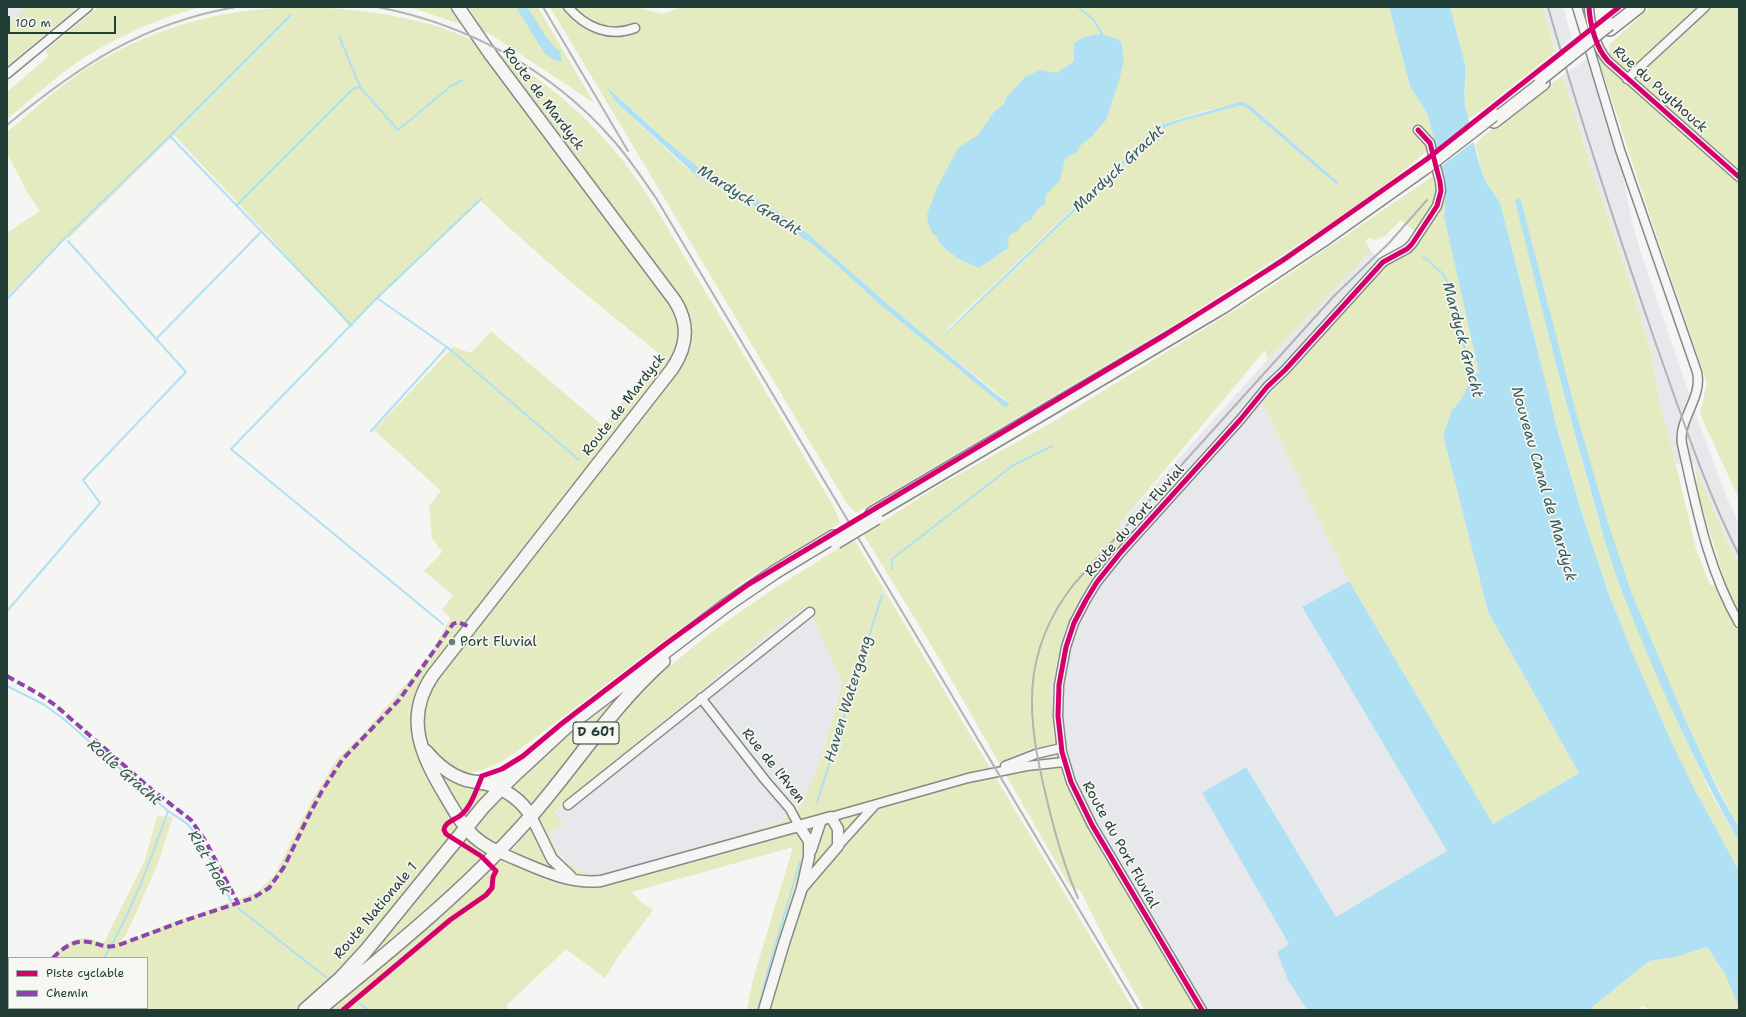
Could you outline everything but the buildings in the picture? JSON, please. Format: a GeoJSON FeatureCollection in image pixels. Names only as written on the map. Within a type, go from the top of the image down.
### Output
{"type":"FeatureCollection","features":[{"type":"Feature","properties":{"kind":"main road","name":"Route de Mardyck"},"geometry":{"type":"LineString","coordinates":[[458,7],[491,56],[675,302],[684,322],[685,339],[680,357],[672,369],[429,680],[422,693],[418,712],[418,727],[420,741],[428,765],[465,828],[481,843],[498,852]]}},
{"type":"Feature","properties":{"kind":"main road","name":"D 601"},"geometry":{"type":"LineString","coordinates":[[465,828],[500,789],[579,716],[688,632],[763,580],[1069,405],[1220,314],[1327,244],[1494,118],[1609,26],[1629,7]]}},
{"type":"Feature","properties":{"kind":"main road","name":"D 601"},"geometry":{"type":"LineString","coordinates":[[1609,26],[1638,7]]}},
{"type":"Feature","properties":{"kind":"main road","name":"D 601"},"geometry":{"type":"LineString","coordinates":[[498,852],[531,816],[606,720],[659,665],[696,634],[835,539]]}},
{"type":"Feature","properties":{"kind":"main road"},"geometry":{"type":"LineString","coordinates":[[420,741],[432,757],[446,770],[465,780],[479,782],[500,789],[520,802],[531,816]]}},
{"type":"Feature","properties":{"kind":"main road"},"geometry":{"type":"LineString","coordinates":[[479,782],[501,776],[524,766]]}},
{"type":"Feature","properties":{"kind":"main road","name":"Route Nationale 1"},"geometry":{"type":"LineString","coordinates":[[305,1010],[341,978],[365,952],[465,828]]}},
{"type":"Feature","properties":{"kind":"main road","name":"Route Nationale 1"},"geometry":{"type":"LineString","coordinates":[[318,1010],[426,920],[476,875],[498,852]]}},
{"type":"Feature","properties":{"kind":"street"},"geometry":{"type":"LineString","coordinates":[[7,74],[88,7]]}},
{"type":"Feature","properties":{"kind":"street"},"geometry":{"type":"LineString","coordinates":[[568,7],[585,23],[601,30],[615,33],[635,28]]}},
{"type":"Feature","properties":{"kind":"street"},"geometry":{"type":"LineString","coordinates":[[1577,7],[1620,150],[1697,372],[1697,392],[1682,430],[1681,441],[1706,548],[1725,598],[1739,623]]}},
{"type":"Feature","properties":{"kind":"street","name":"Rue du Puythouck"},"geometry":{"type":"LineString","coordinates":[[1589,7],[1600,51],[1608,62],[1739,177]]}},
{"type":"Feature","properties":{"kind":"street","name":"Rue du Puythouck"},"geometry":{"type":"LineString","coordinates":[[1627,79],[1705,7]]}},
{"type":"Feature","properties":{"kind":"street","name":"Route du Port Fluvial"},"geometry":{"type":"LineString","coordinates":[[1202,1010],[1088,818],[1074,790],[1064,762],[1061,748],[1057,704],[1061,665],[1074,623],[1091,590],[1126,546],[1240,420],[1266,387],[1285,370],[1379,267],[1386,260],[1407,249],[1412,244],[1438,201],[1440,182],[1431,146],[1426,137],[1418,130]]}},
{"type":"Feature","properties":{"kind":"street"},"geometry":{"type":"LineString","coordinates":[[568,805],[810,612]]}},
{"type":"Feature","properties":{"kind":"street","name":"Rue de l'Aven"},"geometry":{"type":"LineString","coordinates":[[701,698],[765,780],[788,806],[809,841],[809,857]]}},
{"type":"Feature","properties":{"kind":"street"},"geometry":{"type":"LineString","coordinates":[[498,852],[557,876],[586,882],[606,880],[968,778],[1036,754],[1061,748]]}},
{"type":"Feature","properties":{"kind":"street"},"geometry":{"type":"LineString","coordinates":[[968,778],[1027,766],[1064,762]]}},
{"type":"Feature","properties":{"kind":"street"},"geometry":{"type":"LineString","coordinates":[[838,846],[876,804]]}},
{"type":"Feature","properties":{"kind":"street"},"geometry":{"type":"LineString","coordinates":[[531,816],[552,859],[560,869],[572,879]]}},
{"type":"Feature","properties":{"kind":"street"},"geometry":{"type":"LineString","coordinates":[[826,818],[838,829],[838,846]]}},
{"type":"Feature","properties":{"kind":"street","name":"Rue de l'Aven"},"geometry":{"type":"LineString","coordinates":[[764,1010],[802,888],[809,857],[826,818]]}},
{"type":"Feature","properties":{"kind":"street","name":"Rue de l'Aven"},"geometry":{"type":"LineString","coordinates":[[802,888],[838,846]]}},
{"type":"Feature","properties":{"kind":"shaded area"},"geometry":{"type":"Polygon","coordinates":[[[7,7],[28,7],[7,24],[7,7]]]}},
{"type":"Feature","properties":{"kind":"shaded area"},"geometry":{"type":"Polygon","coordinates":[[[1543,7],[1563,7],[1572,38],[1555,52],[1543,7]]]}},
{"type":"Feature","properties":{"kind":"shaded area"},"geometry":{"type":"Polygon","coordinates":[[[1588,58],[1621,166],[1631,217],[1639,247],[1698,420],[1726,496],[1739,524],[1739,566],[1715,514],[1695,465],[1676,464],[1661,409],[1652,356],[1629,279],[1593,174],[1563,75],[1588,58]]]}},
{"type":"Feature","properties":{"kind":"shaded area"},"geometry":{"type":"Polygon","coordinates":[[[1371,251],[1386,265],[1262,403],[1349,581],[1302,607],[1447,851],[1336,918],[1246,767],[1202,793],[1290,944],[1277,952],[1307,1010],[1197,1010],[1084,820],[1063,778],[1054,737],[1051,689],[1063,636],[1078,600],[1129,535],[1118,526],[1268,359],[1371,251]]]}},
{"type":"Feature","properties":{"kind":"shaded area"},"geometry":{"type":"Polygon","coordinates":[[[808,606],[842,684],[823,752],[802,804],[779,823],[595,877],[570,866],[556,851],[552,841],[550,833],[564,823],[554,813],[788,618],[808,606]]]}},
{"type":"Feature","properties":{"kind":"green space"},"geometry":{"type":"Polygon","coordinates":[[[28,7],[78,7],[7,66],[7,24],[28,7]]]}},
{"type":"Feature","properties":{"kind":"green space"},"geometry":{"type":"Polygon","coordinates":[[[98,7],[202,7],[154,22],[93,52],[61,75],[7,119],[7,92],[49,56],[45,51],[98,7]]]}},
{"type":"Feature","properties":{"kind":"green space"},"geometry":{"type":"Polygon","coordinates":[[[291,7],[323,8],[370,12],[417,21],[447,30],[476,42],[531,74],[557,94],[581,115],[603,138],[634,175],[751,366],[835,509],[840,523],[744,581],[516,752],[490,767],[472,772],[488,791],[476,809],[362,948],[323,986],[293,1010],[7,1010],[8,976],[8,1009],[148,1009],[148,957],[51,957],[61,947],[76,939],[87,938],[104,943],[145,860],[157,816],[173,817],[157,866],[126,935],[118,944],[170,923],[258,891],[274,876],[312,800],[337,759],[361,736],[430,656],[451,618],[442,610],[453,595],[424,571],[442,552],[432,538],[429,506],[441,491],[374,430],[453,347],[471,353],[491,331],[603,426],[661,355],[569,280],[481,201],[349,326],[269,236],[174,135],[69,238],[66,237],[7,296],[7,233],[40,211],[27,192],[7,153],[7,132],[54,92],[85,69],[136,42],[171,28],[189,23],[249,11],[291,7]]]}},
{"type":"Feature","properties":{"kind":"green space"},"geometry":{"type":"Polygon","coordinates":[[[409,7],[538,7],[594,103],[490,34],[409,7]]]}},
{"type":"Feature","properties":{"kind":"green space"},"geometry":{"type":"Polygon","coordinates":[[[550,7],[635,7],[662,14],[682,7],[1389,7],[1410,86],[1427,113],[1435,145],[1389,182],[1321,230],[1185,318],[856,513],[847,504],[550,7]],[[608,87],[616,102],[684,166],[710,184],[749,202],[772,215],[812,244],[877,302],[1006,408],[1010,404],[891,307],[807,233],[775,210],[699,168],[662,137],[608,87]],[[1248,104],[1208,110],[1160,125],[946,330],[945,333],[975,307],[1159,130],[1179,122],[1238,106],[1246,107],[1337,185],[1338,182],[1248,104]]]}},
{"type":"Feature","properties":{"kind":"green space"},"geometry":{"type":"Polygon","coordinates":[[[1450,7],[1543,7],[1555,52],[1469,119],[1464,98],[1466,73],[1465,64],[1450,7]]]}},
{"type":"Feature","properties":{"kind":"green space"},"geometry":{"type":"Polygon","coordinates":[[[1650,7],[1739,7],[1739,499],[1700,414],[1707,383],[1599,61],[1610,51],[1609,45],[1650,7]]]}},
{"type":"Feature","properties":{"kind":"green space"},"geometry":{"type":"Polygon","coordinates":[[[1563,75],[1593,174],[1629,279],[1652,356],[1661,409],[1669,436],[1696,549],[1710,585],[1726,585],[1699,497],[1695,465],[1715,514],[1739,566],[1739,828],[1686,722],[1629,587],[1598,492],[1584,443],[1521,200],[1517,198],[1515,201],[1564,396],[1599,522],[1622,590],[1677,721],[1711,793],[1739,842],[1739,871],[1684,768],[1651,698],[1608,591],[1563,448],[1501,206],[1485,181],[1475,145],[1483,136],[1563,75]]]}},
{"type":"Feature","properties":{"kind":"green space"},"geometry":{"type":"Polygon","coordinates":[[[1442,170],[1446,187],[1444,217],[1479,372],[1470,379],[1464,395],[1451,412],[1443,435],[1488,612],[1579,773],[1493,824],[1349,581],[1262,403],[1386,265],[1395,258],[1410,252],[1423,238],[1401,220],[1385,236],[1376,240],[1369,238],[1365,241],[1371,251],[1268,359],[1265,350],[1118,526],[1130,535],[1078,600],[1063,636],[1051,689],[1054,737],[1063,778],[1084,820],[1197,1010],[1145,1010],[1104,938],[1081,891],[1069,885],[933,648],[863,534],[938,486],[1051,423],[1248,302],[1442,170]]]}},
{"type":"Feature","properties":{"kind":"green space"},"geometry":{"type":"Polygon","coordinates":[[[854,539],[1134,1010],[747,1010],[753,979],[793,847],[632,892],[640,901],[653,910],[616,960],[605,978],[566,949],[508,1004],[507,1010],[326,1010],[427,925],[514,848],[623,711],[648,684],[709,634],[778,586],[854,539]],[[808,606],[788,618],[554,812],[564,823],[550,833],[556,850],[560,856],[572,866],[595,877],[779,823],[802,804],[823,752],[842,684],[808,606]]]}},
{"type":"Feature","properties":{"kind":"green space"},"geometry":{"type":"Polygon","coordinates":[[[626,687],[628,690],[601,718],[549,787],[482,861],[389,944],[368,955],[462,840],[510,789],[576,722],[626,687]]]}},
{"type":"Feature","properties":{"kind":"green space"},"geometry":{"type":"Polygon","coordinates":[[[1707,947],[1732,985],[1736,994],[1739,1010],[1650,1010],[1643,1006],[1636,1010],[1589,1010],[1649,961],[1676,957],[1707,947]]]}},
{"type":"Feature","properties":{"kind":"water"},"geometry":{"type":"Polygon","coordinates":[[[516,7],[527,7],[549,41],[560,52],[562,62],[554,60],[545,54],[516,7]]]}},
{"type":"Feature","properties":{"kind":"water","name":"Nouveau Canal de Mardyck"},"geometry":{"type":"Polygon","coordinates":[[[1389,7],[1450,7],[1465,64],[1465,104],[1473,141],[1486,181],[1501,206],[1559,435],[1584,520],[1608,592],[1634,657],[1671,741],[1696,792],[1739,871],[1739,1007],[1725,974],[1707,947],[1676,957],[1649,961],[1589,1010],[1307,1010],[1288,980],[1277,952],[1289,944],[1202,793],[1246,767],[1336,917],[1447,851],[1302,607],[1349,581],[1493,824],[1579,773],[1488,612],[1443,435],[1451,412],[1464,395],[1470,379],[1479,372],[1444,217],[1446,187],[1427,113],[1410,86],[1389,7]]]}},
{"type":"Feature","properties":{"kind":"water"},"geometry":{"type":"Polygon","coordinates":[[[1102,34],[1117,39],[1121,42],[1124,59],[1120,77],[1106,120],[1092,136],[1080,146],[1076,153],[1065,158],[1060,180],[1046,195],[1045,204],[1039,208],[1030,221],[1023,223],[1018,231],[1011,234],[1007,240],[1009,244],[1008,248],[979,268],[959,259],[944,248],[938,240],[938,237],[933,234],[928,223],[927,215],[936,190],[958,148],[978,135],[994,112],[1004,104],[1006,98],[1025,77],[1040,70],[1057,73],[1074,61],[1074,43],[1087,36],[1102,34]]]}},
{"type":"Feature","properties":{"kind":"water"},"geometry":{"type":"Polygon","coordinates":[[[606,86],[662,137],[699,168],[775,210],[807,233],[891,307],[997,395],[1010,404],[1006,408],[877,302],[812,244],[749,202],[697,176],[616,102],[606,86]]]}},
{"type":"Feature","properties":{"kind":"water"},"geometry":{"type":"Polygon","coordinates":[[[1240,102],[1248,104],[1338,182],[1337,185],[1246,107],[1238,106],[1179,122],[1159,130],[975,307],[945,333],[1160,125],[1240,102]]]}},
{"type":"Feature","properties":{"kind":"water"},"geometry":{"type":"Polygon","coordinates":[[[1517,198],[1521,200],[1574,405],[1608,523],[1630,589],[1684,717],[1719,792],[1739,828],[1739,842],[1706,781],[1676,719],[1648,655],[1616,575],[1596,511],[1556,365],[1515,201],[1517,198]]]}},
{"type":"Feature","properties":{"kind":"pier"},"geometry":{"type":"Polygon","coordinates":[[[1471,121],[1476,140],[1439,168],[1434,150],[1471,121]]]}},
{"type":"Feature","properties":{"kind":"waterway"},"geometry":{"type":"LineString","coordinates":[[1078,7],[1094,20],[1102,34]]}},
{"type":"Feature","properties":{"kind":"waterway"},"geometry":{"type":"LineString","coordinates":[[7,299],[66,237],[291,15]]}},
{"type":"Feature","properties":{"kind":"waterway"},"geometry":{"type":"LineString","coordinates":[[339,36],[360,87],[398,130],[451,86],[463,80]]}},
{"type":"Feature","properties":{"kind":"waterway"},"geometry":{"type":"LineString","coordinates":[[237,205],[353,89],[360,87]]}},
{"type":"Feature","properties":{"kind":"waterway"},"geometry":{"type":"LineString","coordinates":[[170,136],[352,326]]}},
{"type":"Feature","properties":{"kind":"waterway"},"geometry":{"type":"LineString","coordinates":[[443,624],[231,449],[377,298],[481,199]]}},
{"type":"Feature","properties":{"kind":"waterway"},"geometry":{"type":"LineString","coordinates":[[157,338],[262,231]]}},
{"type":"Feature","properties":{"kind":"waterway"},"geometry":{"type":"LineString","coordinates":[[7,611],[100,503],[83,480],[186,372],[68,241]]}},
{"type":"Feature","properties":{"kind":"waterway","name":"Mardyck Gracht"},"geometry":{"type":"LineString","coordinates":[[1423,256],[1443,274],[1447,281],[1473,380]]}},
{"type":"Feature","properties":{"kind":"waterway"},"geometry":{"type":"LineString","coordinates":[[377,298],[447,347],[579,460]]}},
{"type":"Feature","properties":{"kind":"waterway"},"geometry":{"type":"LineString","coordinates":[[371,431],[447,347]]}},
{"type":"Feature","properties":{"kind":"waterway","name":"Haven Watergang"},"geometry":{"type":"LineString","coordinates":[[892,569],[892,559],[1012,466],[1052,446]]}},
{"type":"Feature","properties":{"kind":"waterway","name":"Haven Watergang"},"geometry":{"type":"LineString","coordinates":[[817,803],[882,595]]}},
{"type":"Feature","properties":{"kind":"waterway","name":"Rolle Gracht"},"geometry":{"type":"LineString","coordinates":[[7,686],[43,704],[65,720],[168,811],[132,904],[105,957]]}},
{"type":"Feature","properties":{"kind":"waterway","name":"Riet Hoek"},"geometry":{"type":"LineString","coordinates":[[168,811],[186,823],[193,830],[211,860],[231,901]]}},
{"type":"Feature","properties":{"kind":"waterway","name":"Haven Watergang"},"geometry":{"type":"LineString","coordinates":[[758,1010],[768,970],[800,862]]}},
{"type":"Feature","properties":{"kind":"waterway","name":"Riet Hoek"},"geometry":{"type":"LineString","coordinates":[[238,908],[327,978]]}},
{"type":"Feature","properties":{"kind":"waterway","name":"Riet Hoek"},"geometry":{"type":"LineString","coordinates":[[359,1003],[368,1010]]}},
{"type":"Feature","properties":{"kind":"railway"},"geometry":{"type":"LineString","coordinates":[[7,125],[60,84],[113,50],[141,36],[171,24],[202,14],[236,7]]}},
{"type":"Feature","properties":{"kind":"railway"},"geometry":{"type":"LineString","coordinates":[[377,7],[443,25],[475,38],[506,54],[563,92],[589,115],[613,140],[630,161],[656,198],[1139,1010]]}},
{"type":"Feature","properties":{"kind":"railway"},"geometry":{"type":"LineString","coordinates":[[543,7],[628,151]]}},
{"type":"Feature","properties":{"kind":"railway"},"geometry":{"type":"LineString","coordinates":[[1548,7],[1600,178],[1657,347],[1715,504],[1739,555]]}},
{"type":"Feature","properties":{"kind":"railway"},"geometry":{"type":"LineString","coordinates":[[1078,898],[1064,862],[1050,813],[1040,770],[1032,715],[1032,688],[1036,662],[1044,636],[1056,610],[1074,584],[1334,296],[1389,243],[1427,200]]}},
{"type":"Feature","properties":{"kind":"marked path"},"geometry":{"type":"LineString","coordinates":[[54,957],[69,945],[84,941],[107,946],[119,945],[183,921],[253,898],[269,888],[284,867],[322,791],[342,760],[399,700],[453,624],[458,622],[470,627]]}},
{"type":"Feature","properties":{"kind":"marked path"},"geometry":{"type":"LineString","coordinates":[[7,676],[55,705],[151,789],[191,820],[206,842],[238,903]]}},
{"type":"Feature","properties":{"kind":"cycle path"},"geometry":{"type":"LineString","coordinates":[[1589,7],[1594,36],[1600,50],[1608,61],[1739,177]]}},
{"type":"Feature","properties":{"kind":"cycle path"},"geometry":{"type":"LineString","coordinates":[[343,1010],[450,920],[486,895],[492,888],[493,877],[496,871],[481,856],[446,834],[444,830],[446,825],[460,816],[469,806],[482,776],[502,769],[523,756],[560,725],[667,643],[749,584],[1165,335],[1282,261],[1427,159],[1619,7]]}},
{"type":"Feature","properties":{"kind":"cycle path"},"geometry":{"type":"LineString","coordinates":[[1202,1010],[1092,825],[1071,782],[1062,752],[1058,716],[1059,685],[1066,647],[1074,623],[1086,600],[1097,582],[1121,552],[1240,420],[1267,387],[1285,370],[1383,262],[1407,249],[1412,244],[1437,206],[1441,191],[1430,143],[1418,130]]}},
{"type":"Feature","properties":{"kind":"place","name":"Port Fluvial"},"geometry":{"type":"Point","coordinates":[452,642]}}]}
